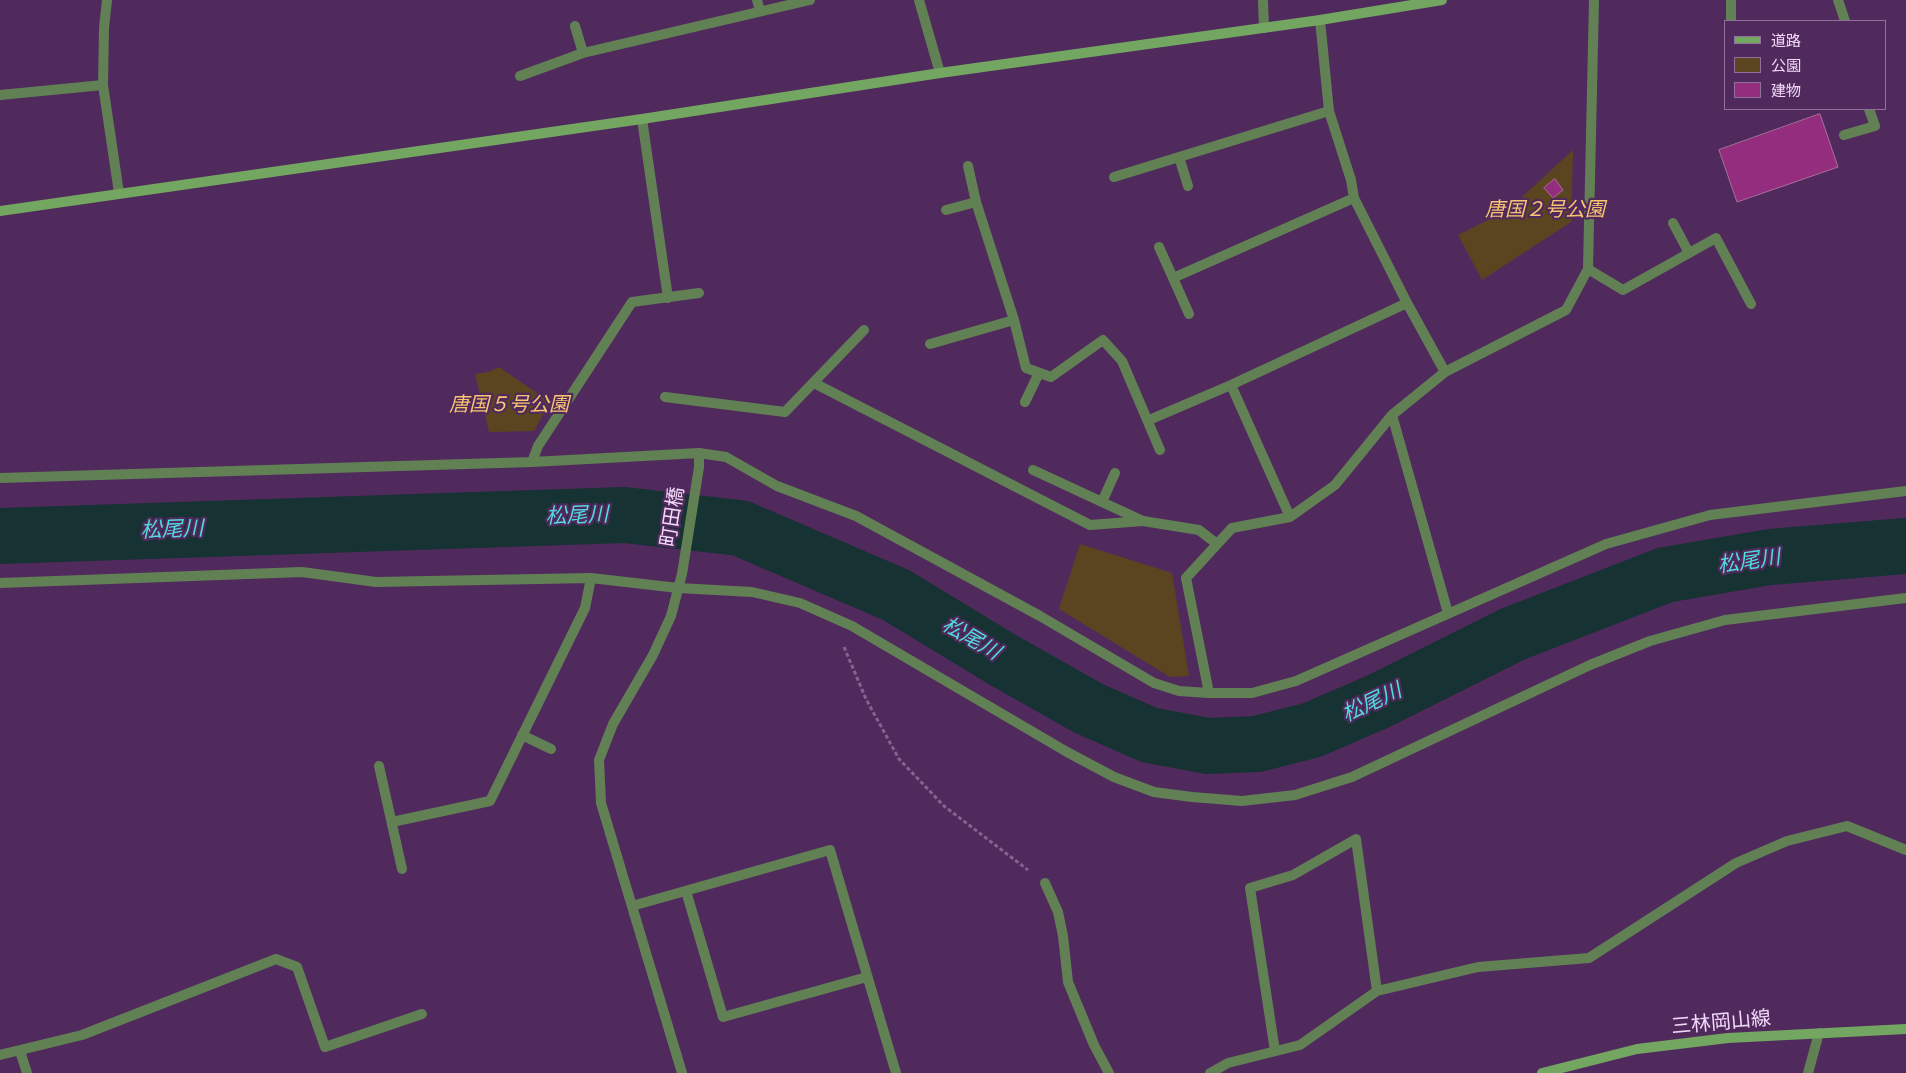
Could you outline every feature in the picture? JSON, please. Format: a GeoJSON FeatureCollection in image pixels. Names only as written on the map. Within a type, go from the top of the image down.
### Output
{"type":"FeatureCollection","features":[{"type":"Feature","properties":{"kind":"street"},"geometry":{"type":"LineString","coordinates":[[107,0],[104,28],[103,85],[119,193]]}},
{"type":"Feature","properties":{"kind":"street"},"geometry":{"type":"LineString","coordinates":[[757,0],[760,12]]}},
{"type":"Feature","properties":{"kind":"street"},"geometry":{"type":"LineString","coordinates":[[520,76],[583,53],[810,0]]}},
{"type":"Feature","properties":{"kind":"street"},"geometry":{"type":"LineString","coordinates":[[919,0],[940,73]]}},
{"type":"Feature","properties":{"kind":"street"},"geometry":{"type":"LineString","coordinates":[[1263,0],[1264,28]]}},
{"type":"Feature","properties":{"kind":"street"},"geometry":{"type":"LineString","coordinates":[[0,211],[642,119],[940,73],[1320,20],[1442,0]]}},
{"type":"Feature","properties":{"kind":"street"},"geometry":{"type":"LineString","coordinates":[[1210,693],[1186,578],[1217,544],[1232,528],[1290,517],[1335,484],[1392,416],[1445,372],[1566,310],[1588,269],[1594,0]]}},
{"type":"Feature","properties":{"kind":"street"},"geometry":{"type":"LineString","coordinates":[[1731,0],[1731,20]]}},
{"type":"Feature","properties":{"kind":"street"},"geometry":{"type":"LineString","coordinates":[[1838,0],[1845,20]]}},
{"type":"Feature","properties":{"kind":"street"},"geometry":{"type":"LineString","coordinates":[[1320,20],[1329,111],[1351,180],[1354,198],[1407,303],[1445,372]]}},
{"type":"Feature","properties":{"kind":"street"},"geometry":{"type":"LineString","coordinates":[[575,26],[583,53]]}},
{"type":"Feature","properties":{"kind":"street"},"geometry":{"type":"LineString","coordinates":[[0,95],[103,85]]}},
{"type":"Feature","properties":{"kind":"street"},"geometry":{"type":"LineString","coordinates":[[1844,135],[1875,126],[1869,110]]}},
{"type":"Feature","properties":{"kind":"street"},"geometry":{"type":"LineString","coordinates":[[1114,177],[1329,111]]}},
{"type":"Feature","properties":{"kind":"street"},"geometry":{"type":"LineString","coordinates":[[642,119],[668,298]]}},
{"type":"Feature","properties":{"kind":"street"},"geometry":{"type":"LineString","coordinates":[[1179,157],[1188,186]]}},
{"type":"Feature","properties":{"kind":"street"},"geometry":{"type":"LineString","coordinates":[[968,166],[976,202],[1014,320],[1026,368],[1051,377],[1103,340],[1122,361],[1149,420],[1160,450]]}},
{"type":"Feature","properties":{"kind":"street"},"geometry":{"type":"LineString","coordinates":[[1173,278],[1354,198]]}},
{"type":"Feature","properties":{"kind":"street"},"geometry":{"type":"LineString","coordinates":[[946,210],[976,202]]}},
{"type":"Feature","properties":{"kind":"street"},"geometry":{"type":"LineString","coordinates":[[1672,223],[1688,253]]}},
{"type":"Feature","properties":{"kind":"street"},"geometry":{"type":"LineString","coordinates":[[1588,269],[1623,290],[1716,238],[1751,304]]}},
{"type":"Feature","properties":{"kind":"street"},"geometry":{"type":"LineString","coordinates":[[1159,247],[1189,314]]}},
{"type":"Feature","properties":{"kind":"street"},"geometry":{"type":"LineString","coordinates":[[532,462],[538,446],[632,302],[699,293]]}},
{"type":"Feature","properties":{"kind":"street"},"geometry":{"type":"LineString","coordinates":[[1149,420],[1231,385],[1407,303]]}},
{"type":"Feature","properties":{"kind":"street"},"geometry":{"type":"LineString","coordinates":[[930,344],[1014,320]]}},
{"type":"Feature","properties":{"kind":"street"},"geometry":{"type":"LineString","coordinates":[[665,397],[785,412],[864,330]]}},
{"type":"Feature","properties":{"kind":"street"},"geometry":{"type":"LineString","coordinates":[[1025,402],[1039,372]]}},
{"type":"Feature","properties":{"kind":"street"},"geometry":{"type":"LineString","coordinates":[[814,383],[1090,525],[1143,521],[1200,530],[1217,544]]}},
{"type":"Feature","properties":{"kind":"street"},"geometry":{"type":"LineString","coordinates":[[1231,385],[1290,517]]}},
{"type":"Feature","properties":{"kind":"street"},"geometry":{"type":"LineString","coordinates":[[1392,416],[1448,614]]}},
{"type":"Feature","properties":{"kind":"street"},"geometry":{"type":"LineString","coordinates":[[0,478],[532,462],[699,453],[726,457],[777,486],[856,516],[1040,616],[1154,683],[1179,692],[1210,693],[1252,693],[1296,681],[1606,544],[1710,514],[1906,491]]}},
{"type":"Feature","properties":{"kind":"street","name":"町田橋"},"geometry":{"type":"LineString","coordinates":[[682,1073],[601,803],[599,760],[613,724],[653,656],[671,616],[682,574],[699,467],[699,453]]}},
{"type":"Feature","properties":{"kind":"street"},"geometry":{"type":"LineString","coordinates":[[1033,470],[1143,521]]}},
{"type":"Feature","properties":{"kind":"street"},"geometry":{"type":"LineString","coordinates":[[1102,502],[1115,473]]}},
{"type":"Feature","properties":{"kind":"street"},"geometry":{"type":"LineString","coordinates":[[0,583],[302,572],[376,582],[591,578],[678,588],[752,592],[800,603],[852,626],[1067,752],[1114,777],[1154,792],[1242,801],[1295,794],[1352,777],[1590,664],[1650,641],[1725,620],[1906,598]]}},
{"type":"Feature","properties":{"kind":"street"},"geometry":{"type":"LineString","coordinates":[[392,822],[490,801],[585,608],[591,578]]}},
{"type":"Feature","properties":{"kind":"street"},"geometry":{"type":"LineString","coordinates":[[522,735],[551,749]]}},
{"type":"Feature","properties":{"kind":"street"},"geometry":{"type":"LineString","coordinates":[[379,766],[402,869]]}},
{"type":"Feature","properties":{"kind":"street"},"geometry":{"type":"LineString","coordinates":[[1210,1073],[1228,1063],[1300,1045],[1377,991],[1478,968],[1589,958],[1736,863],[1788,841],[1847,826],[1906,850]]}},
{"type":"Feature","properties":{"kind":"street"},"geometry":{"type":"LineString","coordinates":[[1275,1051],[1250,888],[1294,875],[1356,839],[1377,991]]}},
{"type":"Feature","properties":{"kind":"street"},"geometry":{"type":"LineString","coordinates":[[632,906],[830,850],[896,1073]]}},
{"type":"Feature","properties":{"kind":"street"},"geometry":{"type":"LineString","coordinates":[[1045,883],[1058,912],[1063,936],[1068,982],[1094,1045],[1109,1073]]}},
{"type":"Feature","properties":{"kind":"street"},"geometry":{"type":"LineString","coordinates":[[686,891],[723,1017],[867,978]]}},
{"type":"Feature","properties":{"kind":"street"},"geometry":{"type":"LineString","coordinates":[[0,1055],[82,1035],[276,959],[297,967],[325,1047],[422,1014]]}},
{"type":"Feature","properties":{"kind":"street","name":"三林岡山線"},"geometry":{"type":"LineString","coordinates":[[1542,1073],[1637,1049],[1728,1038],[1906,1029]]}},
{"type":"Feature","properties":{"kind":"street"},"geometry":{"type":"LineString","coordinates":[[1808,1073],[1819,1033]]}},
{"type":"Feature","properties":{"kind":"street"},"geometry":{"type":"LineString","coordinates":[[20,1051],[27,1073]]}},
{"type":"Feature","properties":{"kind":"path"},"geometry":{"type":"LineString","coordinates":[[852,626],[841,639],[866,699],[899,759],[944,806],[1045,883]]}},
{"type":"Feature","properties":{"kind":"green space","name":"唐国２号公園"},"geometry":{"type":"Polygon","coordinates":[[[1573,150],[1571,222],[1482,280],[1458,235],[1508,210],[1573,150]]]}},
{"type":"Feature","properties":{"kind":"green space","name":"唐国５号公園"},"geometry":{"type":"Polygon","coordinates":[[[499,367],[550,402],[534,431],[489,432],[475,374],[488,372],[499,367]]]}},
{"type":"Feature","properties":{"kind":"green space"},"geometry":{"type":"Polygon","coordinates":[[[1080,544],[1172,573],[1189,676],[1170,677],[1059,609],[1080,544]]]}},
{"type":"Feature","properties":{"kind":"building"},"geometry":{"type":"Polygon","coordinates":[[[1820,114],[1838,167],[1737,202],[1719,150],[1820,114]]]}},
{"type":"Feature","properties":{"kind":"building"},"geometry":{"type":"Polygon","coordinates":[[[1555,179],[1563,190],[1553,198],[1544,188],[1555,179]]]}},
{"type":"Feature","properties":{"kind":"waterway","name":"松尾川"},"geometry":{"type":"LineString","coordinates":[[0,536],[624,515],[740,528],[896,595],[1003,660],[1088,708],[1149,735],[1208,746],[1257,744],[1312,730],[1379,701],[1513,634],[1665,575],[1770,557],[1906,546]]}}]}
